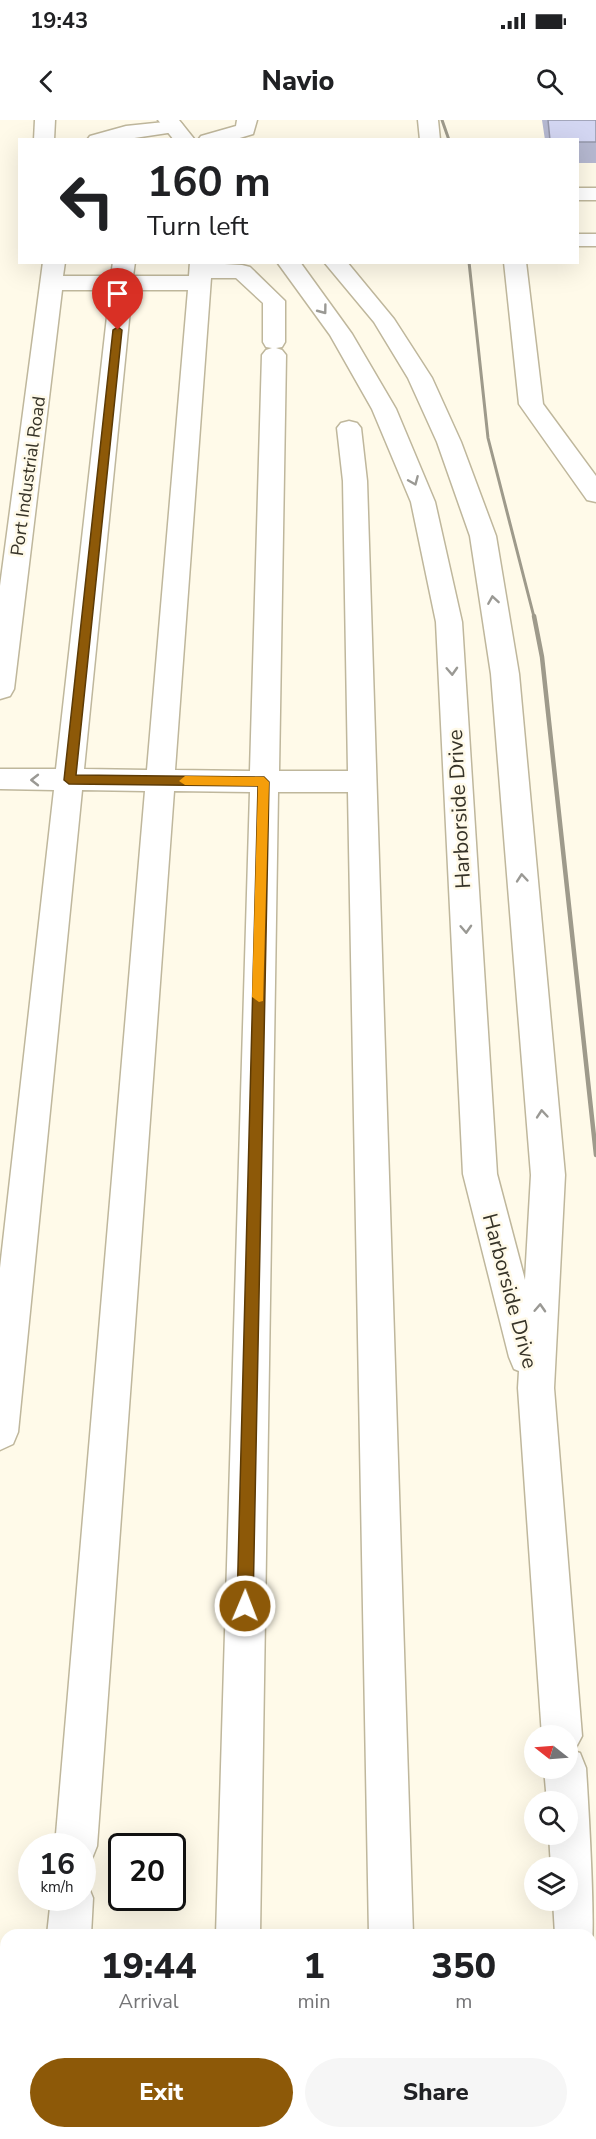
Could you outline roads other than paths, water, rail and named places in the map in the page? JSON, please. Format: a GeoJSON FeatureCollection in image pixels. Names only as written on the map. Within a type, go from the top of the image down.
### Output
{"type":"FeatureCollection","features":[{"type":"Feature","properties":{"kind":"main road"},"geometry":{"type":"LineString","coordinates":[[44,138],[45,120]]}},
{"type":"Feature","properties":{"kind":"main road"},"geometry":{"type":"LineString","coordinates":[[215,138],[246,129],[247,120]]}},
{"type":"Feature","properties":{"kind":"main road"},"geometry":{"type":"LineString","coordinates":[[428,120],[430,138]]}},
{"type":"Feature","properties":{"kind":"main road"},"geometry":{"type":"LineString","coordinates":[[104,138],[126,132],[176,129]]}},
{"type":"Feature","properties":{"kind":"main road"},"geometry":{"type":"LineString","coordinates":[[579,194],[596,194]]}},
{"type":"Feature","properties":{"kind":"main road"},"geometry":{"type":"LineString","coordinates":[[579,240],[596,240]]}},
{"type":"Feature","properties":{"kind":"main road","name":"Harborside Drive"},"geometry":{"type":"LineString","coordinates":[[289,264],[340,334],[384,409],[423,502],[449,622],[480,1174],[536,1388]]}},
{"type":"Feature","properties":{"kind":"main road","name":"Harborside Drive"},"geometry":{"type":"LineString","coordinates":[[337,264],[382,319],[420,378],[449,442],[483,536],[505,674],[548,1175],[536,1388],[561,1725]]}},
{"type":"Feature","properties":{"kind":"main road"},"geometry":{"type":"LineString","coordinates":[[515,264],[531,404],[596,494]]}},
{"type":"Feature","properties":{"kind":"main road"},"geometry":{"type":"LineString","coordinates":[[77,1833],[200,272]]}},
{"type":"Feature","properties":{"kind":"main road"},"geometry":{"type":"LineString","coordinates":[[54,273],[242,272],[274,301],[238,1929]]}},
{"type":"Feature","properties":{"kind":"main road","name":"Port Industrial Road"},"geometry":{"type":"LineString","coordinates":[[0,689],[54,273]]}},
{"type":"Feature","properties":{"kind":"main road"},"geometry":{"type":"LineString","coordinates":[[0,1432],[123,273]]}},
{"type":"Feature","properties":{"kind":"main road"},"geometry":{"type":"LineString","coordinates":[[349,428],[356,481],[391,1929]]}},
{"type":"Feature","properties":{"kind":"main road"},"geometry":{"type":"LineString","coordinates":[[0,779],[363,782]]}},
{"type":"Feature","properties":{"kind":"main road"},"geometry":{"type":"LineString","coordinates":[[566,1779],[578,1929]]}},
{"type":"Feature","properties":{"kind":"main road"},"geometry":{"type":"LineString","coordinates":[[69,1929],[71,1911]]}},
{"type":"Feature","properties":{"kind":"railway"},"geometry":{"type":"LineString","coordinates":[[442,120],[448,138]]}},
{"type":"Feature","properties":{"kind":"railway"},"geometry":{"type":"LineString","coordinates":[[469,264],[488,438],[534,617]]}},
{"type":"Feature","properties":{"kind":"railway"},"geometry":{"type":"LineString","coordinates":[[534,616],[542,657],[596,1155]]}}]}
